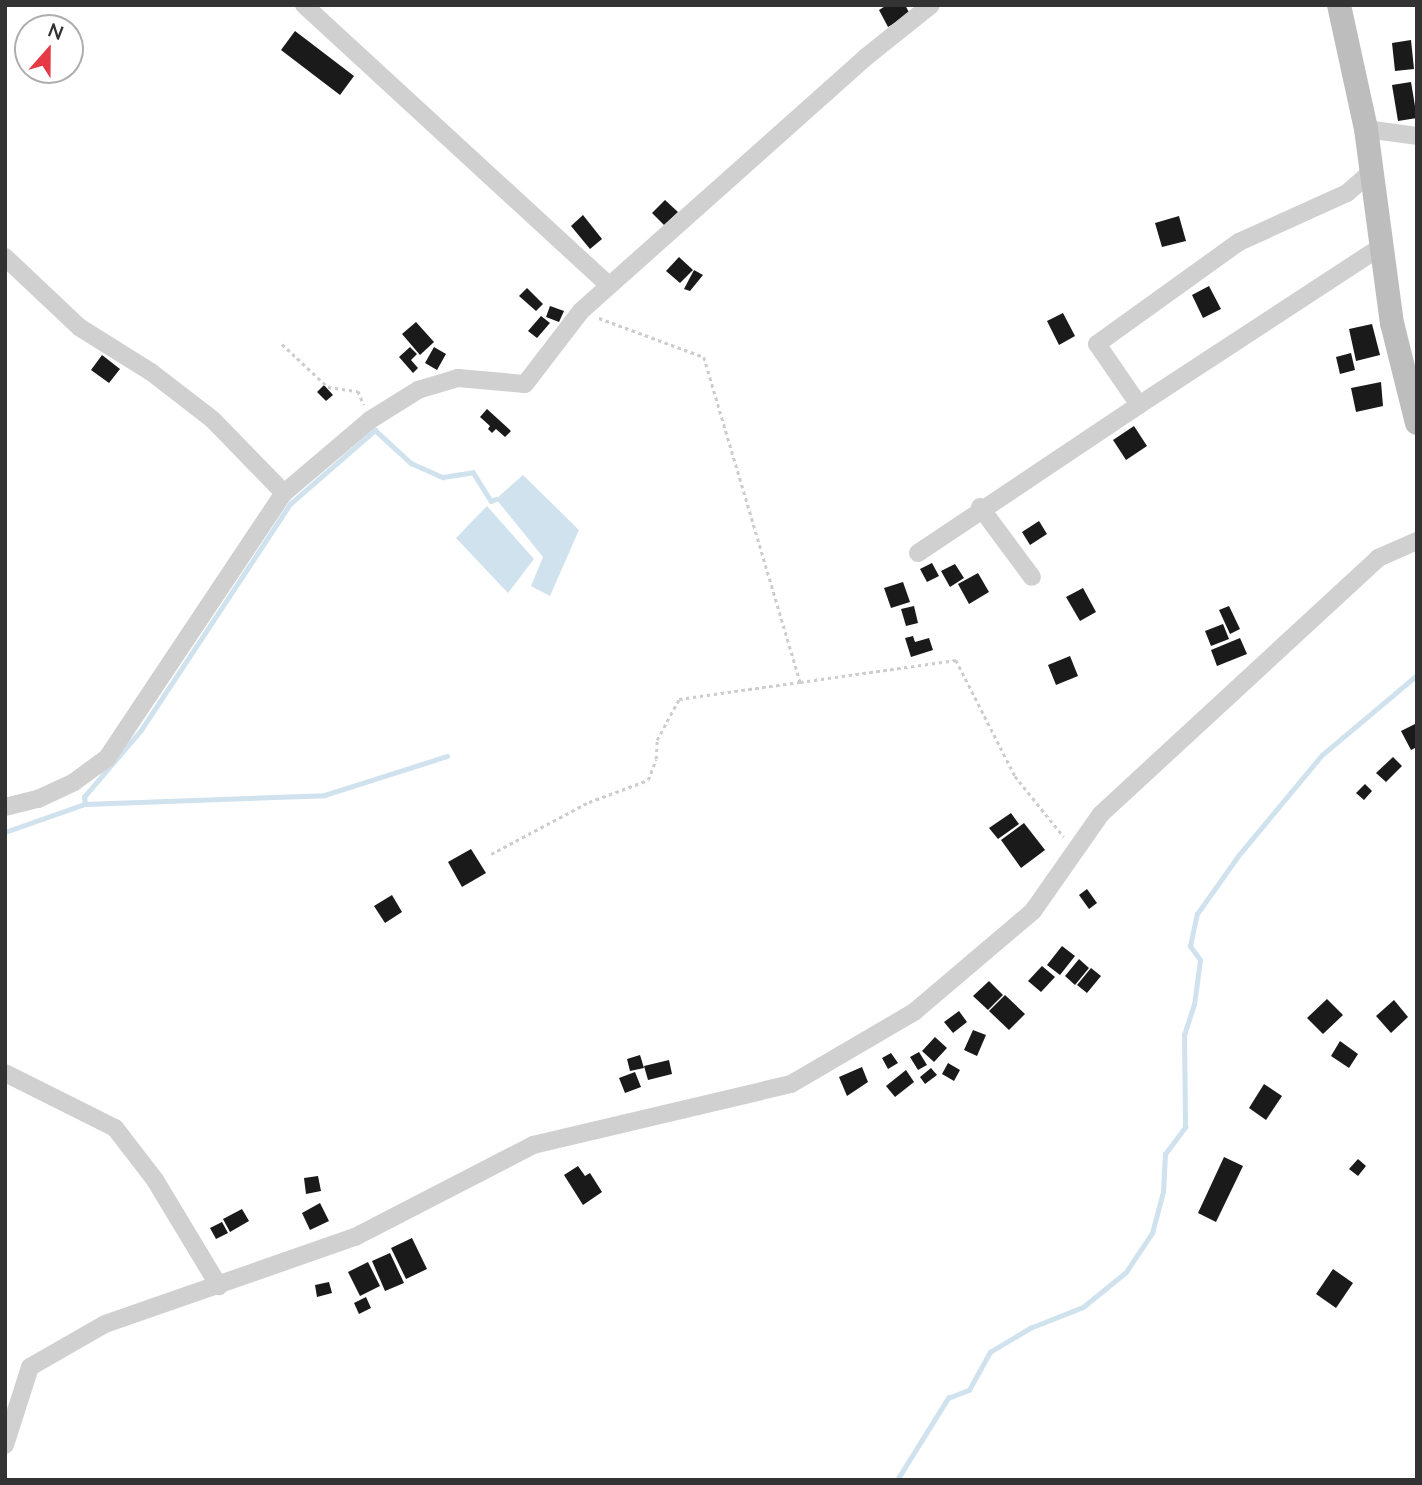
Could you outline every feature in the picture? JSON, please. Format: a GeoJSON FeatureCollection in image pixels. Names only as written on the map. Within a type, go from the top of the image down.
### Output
{"type":"FeatureCollection","features":[{"type":"Feature","properties":{"kind":"street"},"geometry":{"type":"LineString","coordinates":[[303,5],[609,285]]}},
{"type":"Feature","properties":{"kind":"street"},"geometry":{"type":"LineString","coordinates":[[5,807],[38,799],[74,782],[107,758],[284,493],[370,420],[418,390],[458,378],[525,384],[581,311],[866,57],[931,5]]}},
{"type":"Feature","properties":{"kind":"street"},"geometry":{"type":"LineString","coordinates":[[1339,5],[1366,129],[1392,323],[1417,423]]}},
{"type":"Feature","properties":{"kind":"street"},"geometry":{"type":"LineString","coordinates":[[1366,129],[1417,136]]}},
{"type":"Feature","properties":{"kind":"street"},"geometry":{"type":"LineString","coordinates":[[1139,405],[1097,344],[1239,242],[1347,193],[1371,171]]}},
{"type":"Feature","properties":{"kind":"street"},"geometry":{"type":"LineString","coordinates":[[918,553],[980,508],[1382,246]]}},
{"type":"Feature","properties":{"kind":"street"},"geometry":{"type":"LineString","coordinates":[[5,257],[79,327],[151,372],[213,421],[284,493]]}},
{"type":"Feature","properties":{"kind":"street"},"geometry":{"type":"LineString","coordinates":[[980,508],[1032,577]]}},
{"type":"Feature","properties":{"kind":"street"},"geometry":{"type":"LineString","coordinates":[[5,1445],[30,1367],[105,1324],[355,1237],[533,1145],[791,1084],[914,1012],[1033,911],[1101,814],[1378,558],[1417,541]]}},
{"type":"Feature","properties":{"kind":"street"},"geometry":{"type":"LineString","coordinates":[[5,1073],[115,1128],[155,1180],[219,1286]]}},
{"type":"Feature","properties":{"kind":"path"},"geometry":{"type":"LineString","coordinates":[[581,311],[704,357],[800,682]]}},
{"type":"Feature","properties":{"kind":"path"},"geometry":{"type":"LineString","coordinates":[[282,344],[328,387],[358,391],[370,420]]}},
{"type":"Feature","properties":{"kind":"path"},"geometry":{"type":"LineString","coordinates":[[491,854],[589,802],[648,780],[656,759],[657,740],[679,699],[956,660],[1016,776],[1075,851]]}},
{"type":"Feature","properties":{"kind":"water"},"geometry":{"type":"Polygon","coordinates":[[[523,475],[579,530],[550,596],[531,586],[543,557],[496,499],[523,475]]]}},
{"type":"Feature","properties":{"kind":"water"},"geometry":{"type":"Polygon","coordinates":[[[487,506],[534,559],[508,593],[456,538],[487,506]]]}},
{"type":"Feature","properties":{"kind":"building"},"geometry":{"type":"Polygon","coordinates":[[[887,5],[905,5],[910,14],[888,27],[879,10],[887,5]]]}},
{"type":"Feature","properties":{"kind":"building"},"geometry":{"type":"Polygon","coordinates":[[[295,31],[354,76],[340,95],[281,50],[295,31]]]}},
{"type":"Feature","properties":{"kind":"building"},"geometry":{"type":"Polygon","coordinates":[[[1411,40],[1414,69],[1395,71],[1392,43],[1411,40]]]}},
{"type":"Feature","properties":{"kind":"building"},"geometry":{"type":"Polygon","coordinates":[[[1411,82],[1417,118],[1398,121],[1392,85],[1411,82]]]}},
{"type":"Feature","properties":{"kind":"building"},"geometry":{"type":"Polygon","coordinates":[[[665,200],[678,212],[664,225],[652,213],[665,200]]]}},
{"type":"Feature","properties":{"kind":"building"},"geometry":{"type":"Polygon","coordinates":[[[583,215],[602,239],[590,249],[571,226],[583,215]]]}},
{"type":"Feature","properties":{"kind":"building"},"geometry":{"type":"Polygon","coordinates":[[[1179,216],[1186,241],[1162,247],[1155,223],[1179,216]]]}},
{"type":"Feature","properties":{"kind":"building"},"geometry":{"type":"Polygon","coordinates":[[[679,257],[693,270],[680,283],[666,271],[679,257]]]}},
{"type":"Feature","properties":{"kind":"building"},"geometry":{"type":"Polygon","coordinates":[[[694,270],[703,275],[690,291],[684,289],[694,270]]]}},
{"type":"Feature","properties":{"kind":"building"},"geometry":{"type":"Polygon","coordinates":[[[1209,286],[1221,309],[1203,318],[1192,295],[1209,286]]]}},
{"type":"Feature","properties":{"kind":"building"},"geometry":{"type":"Polygon","coordinates":[[[527,288],[543,304],[536,311],[519,296],[527,288]]]}},
{"type":"Feature","properties":{"kind":"building"},"geometry":{"type":"Polygon","coordinates":[[[550,306],[564,311],[559,322],[546,317],[550,306]]]}},
{"type":"Feature","properties":{"kind":"building"},"geometry":{"type":"Polygon","coordinates":[[[1063,313],[1075,336],[1059,345],[1047,321],[1063,313]]]}},
{"type":"Feature","properties":{"kind":"building"},"geometry":{"type":"Polygon","coordinates":[[[541,316],[550,323],[537,338],[528,331],[541,316]]]}},
{"type":"Feature","properties":{"kind":"building"},"geometry":{"type":"Polygon","coordinates":[[[416,322],[434,342],[420,355],[402,334],[416,322]]]}},
{"type":"Feature","properties":{"kind":"building"},"geometry":{"type":"Polygon","coordinates":[[[1372,324],[1380,355],[1356,361],[1349,329],[1372,324]]]}},
{"type":"Feature","properties":{"kind":"building"},"geometry":{"type":"Polygon","coordinates":[[[410,347],[417,354],[411,360],[418,368],[413,373],[399,357],[410,347]]]}},
{"type":"Feature","properties":{"kind":"building"},"geometry":{"type":"Polygon","coordinates":[[[434,347],[446,354],[437,370],[425,363],[434,347]]]}},
{"type":"Feature","properties":{"kind":"building"},"geometry":{"type":"Polygon","coordinates":[[[1351,353],[1355,370],[1340,374],[1336,357],[1351,353]]]}},
{"type":"Feature","properties":{"kind":"building"},"geometry":{"type":"Polygon","coordinates":[[[102,355],[120,369],[109,383],[91,370],[102,355]]]}},
{"type":"Feature","properties":{"kind":"building"},"geometry":{"type":"Polygon","coordinates":[[[1381,382],[1383,406],[1356,412],[1351,388],[1381,382]]]}},
{"type":"Feature","properties":{"kind":"building"},"geometry":{"type":"Polygon","coordinates":[[[324,385],[333,395],[326,401],[317,392],[324,385]]]}},
{"type":"Feature","properties":{"kind":"building"},"geometry":{"type":"Polygon","coordinates":[[[487,409],[511,431],[505,437],[496,429],[492,433],[488,429],[490,426],[480,417],[487,409]]]}},
{"type":"Feature","properties":{"kind":"building"},"geometry":{"type":"Polygon","coordinates":[[[1134,426],[1147,446],[1126,460],[1113,440],[1134,426]]]}},
{"type":"Feature","properties":{"kind":"building"},"geometry":{"type":"Polygon","coordinates":[[[1039,521],[1047,534],[1030,545],[1022,532],[1039,521]]]}},
{"type":"Feature","properties":{"kind":"building"},"geometry":{"type":"Polygon","coordinates":[[[932,563],[939,576],[927,582],[920,569],[932,563]]]}},
{"type":"Feature","properties":{"kind":"building"},"geometry":{"type":"Polygon","coordinates":[[[955,564],[964,578],[950,587],[941,571],[955,564]]]}},
{"type":"Feature","properties":{"kind":"building"},"geometry":{"type":"Polygon","coordinates":[[[978,573],[989,592],[969,604],[958,584],[978,573]]]}},
{"type":"Feature","properties":{"kind":"building"},"geometry":{"type":"Polygon","coordinates":[[[903,582],[910,602],[891,608],[884,588],[903,582]]]}},
{"type":"Feature","properties":{"kind":"building"},"geometry":{"type":"Polygon","coordinates":[[[1083,588],[1096,612],[1080,621],[1066,597],[1083,588]]]}},
{"type":"Feature","properties":{"kind":"building"},"geometry":{"type":"Polygon","coordinates":[[[914,606],[918,623],[906,626],[901,609],[914,606]]]}},
{"type":"Feature","properties":{"kind":"building"},"geometry":{"type":"Polygon","coordinates":[[[1229,606],[1240,629],[1230,634],[1219,610],[1229,606]]]}},
{"type":"Feature","properties":{"kind":"building"},"geometry":{"type":"Polygon","coordinates":[[[1223,624],[1229,639],[1211,646],[1205,631],[1223,624]]]}},
{"type":"Feature","properties":{"kind":"building"},"geometry":{"type":"Polygon","coordinates":[[[913,636],[915,642],[929,638],[933,650],[911,657],[905,638],[913,636]]]}},
{"type":"Feature","properties":{"kind":"building"},"geometry":{"type":"Polygon","coordinates":[[[1240,638],[1247,654],[1217,666],[1211,650],[1240,638]]]}},
{"type":"Feature","properties":{"kind":"building"},"geometry":{"type":"Polygon","coordinates":[[[1070,656],[1078,676],[1056,685],[1048,665],[1070,656]]]}},
{"type":"Feature","properties":{"kind":"building"},"geometry":{"type":"Polygon","coordinates":[[[1417,723],[1417,747],[1411,750],[1401,731],[1417,723]]]}},
{"type":"Feature","properties":{"kind":"building"},"geometry":{"type":"Polygon","coordinates":[[[1393,757],[1402,766],[1386,782],[1376,773],[1393,757]]]}},
{"type":"Feature","properties":{"kind":"building"},"geometry":{"type":"Polygon","coordinates":[[[1365,784],[1372,791],[1364,800],[1356,793],[1365,784]]]}},
{"type":"Feature","properties":{"kind":"building"},"geometry":{"type":"Polygon","coordinates":[[[1011,813],[1019,824],[998,839],[989,828],[1011,813]]]}},
{"type":"Feature","properties":{"kind":"building"},"geometry":{"type":"Polygon","coordinates":[[[1024,823],[1045,850],[1021,868],[1001,840],[1024,823]]]}},
{"type":"Feature","properties":{"kind":"building"},"geometry":{"type":"Polygon","coordinates":[[[471,849],[486,873],[462,887],[448,862],[471,849]]]}},
{"type":"Feature","properties":{"kind":"building"},"geometry":{"type":"Polygon","coordinates":[[[1087,889],[1097,903],[1089,909],[1079,895],[1087,889]]]}},
{"type":"Feature","properties":{"kind":"building"},"geometry":{"type":"Polygon","coordinates":[[[392,895],[402,912],[385,923],[374,906],[392,895]]]}},
{"type":"Feature","properties":{"kind":"building"},"geometry":{"type":"Polygon","coordinates":[[[1062,946],[1075,956],[1060,975],[1047,965],[1062,946]]]}},
{"type":"Feature","properties":{"kind":"building"},"geometry":{"type":"Polygon","coordinates":[[[1079,959],[1089,968],[1075,985],[1065,976],[1079,959]]]}},
{"type":"Feature","properties":{"kind":"building"},"geometry":{"type":"Polygon","coordinates":[[[1042,966],[1055,977],[1041,992],[1028,981],[1042,966]]]}},
{"type":"Feature","properties":{"kind":"building"},"geometry":{"type":"Polygon","coordinates":[[[1091,968],[1101,976],[1087,993],[1077,985],[1091,968]]]}},
{"type":"Feature","properties":{"kind":"building"},"geometry":{"type":"Polygon","coordinates":[[[989,981],[1003,995],[988,1010],[973,996],[989,981]]]}},
{"type":"Feature","properties":{"kind":"building"},"geometry":{"type":"Polygon","coordinates":[[[1005,995],[1025,1014],[1009,1030],[989,1011],[1005,995]]]}},
{"type":"Feature","properties":{"kind":"building"},"geometry":{"type":"Polygon","coordinates":[[[1327,999],[1343,1015],[1323,1034],[1307,1018],[1327,999]]]}},
{"type":"Feature","properties":{"kind":"building"},"geometry":{"type":"Polygon","coordinates":[[[1394,1000],[1408,1017],[1391,1033],[1376,1016],[1394,1000]]]}},
{"type":"Feature","properties":{"kind":"building"},"geometry":{"type":"Polygon","coordinates":[[[959,1011],[967,1022],[953,1033],[944,1022],[959,1011]]]}},
{"type":"Feature","properties":{"kind":"building"},"geometry":{"type":"Polygon","coordinates":[[[973,1030],[986,1035],[977,1056],[964,1050],[973,1030]]]}},
{"type":"Feature","properties":{"kind":"building"},"geometry":{"type":"Polygon","coordinates":[[[935,1037],[947,1048],[934,1062],[922,1051],[935,1037]]]}},
{"type":"Feature","properties":{"kind":"building"},"geometry":{"type":"Polygon","coordinates":[[[1340,1041],[1358,1054],[1349,1068],[1331,1056],[1340,1041]]]}},
{"type":"Feature","properties":{"kind":"building"},"geometry":{"type":"Polygon","coordinates":[[[919,1052],[927,1065],[918,1070],[910,1057],[919,1052]]]}},
{"type":"Feature","properties":{"kind":"building"},"geometry":{"type":"Polygon","coordinates":[[[891,1053],[898,1063],[888,1069],[882,1058],[891,1053]]]}},
{"type":"Feature","properties":{"kind":"building"},"geometry":{"type":"Polygon","coordinates":[[[640,1055],[644,1068],[630,1071],[627,1059],[640,1055]]]}},
{"type":"Feature","properties":{"kind":"building"},"geometry":{"type":"Polygon","coordinates":[[[669,1060],[672,1074],[648,1080],[644,1066],[669,1060]]]}},
{"type":"Feature","properties":{"kind":"building"},"geometry":{"type":"Polygon","coordinates":[[[948,1063],[960,1070],[954,1081],[942,1074],[948,1063]]]}},
{"type":"Feature","properties":{"kind":"building"},"geometry":{"type":"Polygon","coordinates":[[[862,1067],[868,1082],[847,1096],[839,1077],[862,1067]]]}},
{"type":"Feature","properties":{"kind":"building"},"geometry":{"type":"Polygon","coordinates":[[[931,1068],[937,1075],[925,1084],[920,1077],[931,1068]]]}},
{"type":"Feature","properties":{"kind":"building"},"geometry":{"type":"Polygon","coordinates":[[[906,1070],[914,1082],[895,1097],[886,1086],[906,1070]]]}},
{"type":"Feature","properties":{"kind":"building"},"geometry":{"type":"Polygon","coordinates":[[[635,1072],[641,1087],[625,1093],[619,1078],[635,1072]]]}},
{"type":"Feature","properties":{"kind":"building"},"geometry":{"type":"Polygon","coordinates":[[[1264,1084],[1282,1096],[1266,1120],[1249,1108],[1264,1084]]]}},
{"type":"Feature","properties":{"kind":"building"},"geometry":{"type":"Polygon","coordinates":[[[1224,1157],[1243,1166],[1216,1222],[1198,1213],[1224,1157]]]}},
{"type":"Feature","properties":{"kind":"building"},"geometry":{"type":"Polygon","coordinates":[[[1358,1159],[1366,1166],[1358,1176],[1349,1169],[1358,1159]]]}},
{"type":"Feature","properties":{"kind":"building"},"geometry":{"type":"Polygon","coordinates":[[[578,1166],[585,1176],[590,1173],[602,1192],[583,1205],[564,1175],[578,1166]]]}},
{"type":"Feature","properties":{"kind":"building"},"geometry":{"type":"Polygon","coordinates":[[[318,1176],[321,1191],[306,1194],[304,1178],[318,1176]]]}},
{"type":"Feature","properties":{"kind":"building"},"geometry":{"type":"Polygon","coordinates":[[[320,1203],[329,1221],[310,1230],[302,1213],[320,1203]]]}},
{"type":"Feature","properties":{"kind":"building"},"geometry":{"type":"Polygon","coordinates":[[[242,1209],[249,1221],[230,1232],[223,1219],[242,1209]]]}},
{"type":"Feature","properties":{"kind":"building"},"geometry":{"type":"Polygon","coordinates":[[[222,1222],[228,1233],[216,1239],[210,1228],[222,1222]]]}},
{"type":"Feature","properties":{"kind":"building"},"geometry":{"type":"Polygon","coordinates":[[[412,1238],[427,1269],[406,1279],[391,1248],[412,1238]]]}},
{"type":"Feature","properties":{"kind":"building"},"geometry":{"type":"Polygon","coordinates":[[[390,1253],[404,1283],[385,1291],[372,1261],[390,1253]]]}},
{"type":"Feature","properties":{"kind":"building"},"geometry":{"type":"Polygon","coordinates":[[[368,1262],[380,1286],[360,1296],[348,1272],[368,1262]]]}},
{"type":"Feature","properties":{"kind":"building"},"geometry":{"type":"Polygon","coordinates":[[[1333,1269],[1353,1283],[1336,1308],[1316,1294],[1333,1269]]]}},
{"type":"Feature","properties":{"kind":"building"},"geometry":{"type":"Polygon","coordinates":[[[329,1282],[332,1293],[317,1297],[315,1285],[329,1282]]]}},
{"type":"Feature","properties":{"kind":"building"},"geometry":{"type":"Polygon","coordinates":[[[366,1297],[371,1308],[359,1314],[354,1303],[366,1297]]]}},
{"type":"Feature","properties":{"kind":"waterway"},"geometry":{"type":"LineString","coordinates":[[85,804],[84,797],[141,730],[290,504],[375,430],[411,463],[443,477],[473,472],[491,501],[496,499]]}},
{"type":"Feature","properties":{"kind":"waterway"},"geometry":{"type":"LineString","coordinates":[[897,1480],[948,1398],[969,1390],[990,1352],[1030,1328],[1083,1307],[1126,1272],[1152,1233],[1163,1192],[1165,1154],[1185,1127],[1184,1035],[1194,1005],[1200,960],[1190,946],[1197,914],[1238,856],[1322,755],[1417,675]]}},
{"type":"Feature","properties":{"kind":"waterway"},"geometry":{"type":"LineString","coordinates":[[5,832],[85,804],[325,795],[447,756]]}}]}
